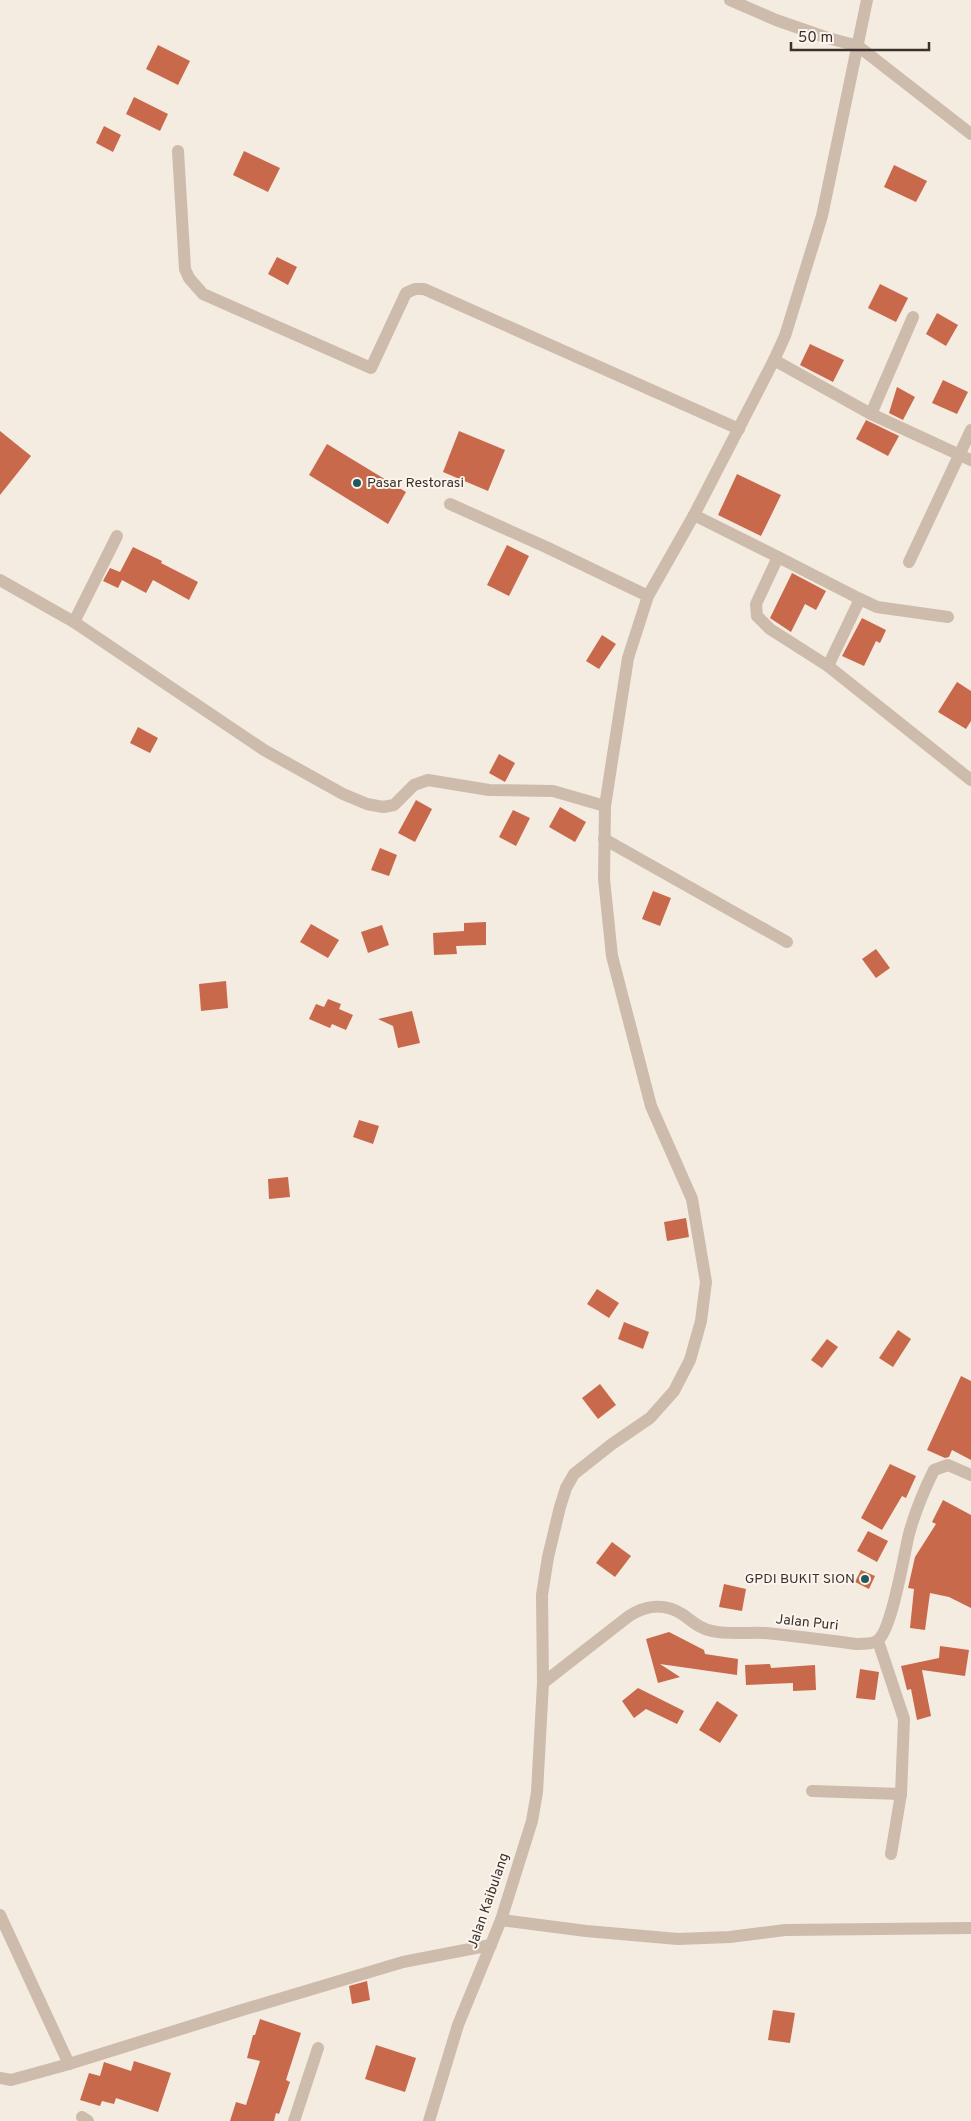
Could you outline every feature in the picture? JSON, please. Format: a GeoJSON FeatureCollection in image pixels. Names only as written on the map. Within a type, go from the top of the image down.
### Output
{"type":"FeatureCollection","features":[{"type":"Feature","properties":{"kind":"street"},"geometry":{"type":"LineString","coordinates":[[730,0],[776,20],[858,46],[971,134]]}},
{"type":"Feature","properties":{"kind":"street","name":"Jalan Kaibulang"},"geometry":{"type":"LineString","coordinates":[[429,2121],[458,2025],[501,1920],[532,1821],[537,1792],[543,1683],[542,1595],[548,1557],[566,1488],[574,1474],[612,1444],[650,1418],[674,1391],[690,1360],[701,1321],[706,1282],[692,1200],[650,1106],[612,956],[605,889],[605,806],[628,658],[648,596],[694,516],[785,336],[822,216],[867,0]]}},
{"type":"Feature","properties":{"kind":"street"},"geometry":{"type":"LineString","coordinates":[[178,151],[186,269],[188,278],[203,294],[371,368],[406,293],[414,289],[424,289],[739,428]]}},
{"type":"Feature","properties":{"kind":"street"},"geometry":{"type":"LineString","coordinates":[[871,414],[913,317]]}},
{"type":"Feature","properties":{"kind":"street"},"geometry":{"type":"LineString","coordinates":[[774,360],[871,414],[971,460]]}},
{"type":"Feature","properties":{"kind":"street"},"geometry":{"type":"LineString","coordinates":[[909,562],[971,430]]}},
{"type":"Feature","properties":{"kind":"street"},"geometry":{"type":"LineString","coordinates":[[450,504],[648,596]]}},
{"type":"Feature","properties":{"kind":"street"},"geometry":{"type":"LineString","coordinates":[[694,516],[878,607],[948,618]]}},
{"type":"Feature","properties":{"kind":"street"},"geometry":{"type":"LineString","coordinates":[[74,622],[117,536]]}},
{"type":"Feature","properties":{"kind":"street"},"geometry":{"type":"LineString","coordinates":[[778,556],[756,604],[758,616],[770,629],[828,666],[971,780]]}},
{"type":"Feature","properties":{"kind":"street"},"geometry":{"type":"LineString","coordinates":[[0,580],[74,622],[264,750],[343,794],[366,804],[383,808],[394,805],[414,785],[428,780],[489,790],[553,791],[605,806]]}},
{"type":"Feature","properties":{"kind":"street"},"geometry":{"type":"LineString","coordinates":[[828,666],[860,599]]}},
{"type":"Feature","properties":{"kind":"street"},"geometry":{"type":"LineString","coordinates":[[604,839],[787,942]]}},
{"type":"Feature","properties":{"kind":"street"},"geometry":{"type":"LineString","coordinates":[[891,1854],[901,1794],[904,1719],[878,1641],[882,1636],[890,1615],[909,1533],[924,1491],[934,1470],[948,1465],[971,1475]]}},
{"type":"Feature","properties":{"kind":"street","name":"Jalan Puri"},"geometry":{"type":"LineString","coordinates":[[543,1683],[629,1616],[649,1607],[663,1606],[681,1613],[702,1628],[711,1631],[765,1633],[856,1644],[870,1644],[878,1641]]}},
{"type":"Feature","properties":{"kind":"street"},"geometry":{"type":"LineString","coordinates":[[812,1791],[901,1794]]}},
{"type":"Feature","properties":{"kind":"street"},"geometry":{"type":"LineString","coordinates":[[0,1915],[69,2064]]}},
{"type":"Feature","properties":{"kind":"street"},"geometry":{"type":"LineString","coordinates":[[501,1920],[586,1931],[678,1939],[730,1938],[785,1930],[971,1928]]}},
{"type":"Feature","properties":{"kind":"street"},"geometry":{"type":"LineString","coordinates":[[0,2078],[11,2080],[69,2064],[403,1962],[491,1945]]}},
{"type":"Feature","properties":{"kind":"street"},"geometry":{"type":"LineString","coordinates":[[294,2121],[318,2048]]}},
{"type":"Feature","properties":{"kind":"building"},"geometry":{"type":"Polygon","coordinates":[[[158,45],[190,61],[178,85],[146,69],[158,45]]]}},
{"type":"Feature","properties":{"kind":"building"},"geometry":{"type":"Polygon","coordinates":[[[134,97],[168,114],[160,131],[126,114],[134,97]]]}},
{"type":"Feature","properties":{"kind":"building"},"geometry":{"type":"Polygon","coordinates":[[[104,126],[121,135],[113,152],[96,143],[104,126]]]}},
{"type":"Feature","properties":{"kind":"building"},"geometry":{"type":"Polygon","coordinates":[[[244,151],[280,168],[268,192],[233,175],[244,151]]]}},
{"type":"Feature","properties":{"kind":"building"},"geometry":{"type":"Polygon","coordinates":[[[894,165],[927,181],[916,202],[884,187],[894,165]]]}},
{"type":"Feature","properties":{"kind":"building"},"geometry":{"type":"Polygon","coordinates":[[[277,257],[297,267],[288,285],[268,274],[277,257]]]}},
{"type":"Feature","properties":{"kind":"building"},"geometry":{"type":"Polygon","coordinates":[[[880,284],[908,298],[896,322],[868,308],[880,284]]]}},
{"type":"Feature","properties":{"kind":"building"},"geometry":{"type":"Polygon","coordinates":[[[937,313],[958,325],[946,346],[926,334],[937,313]]]}},
{"type":"Feature","properties":{"kind":"building"},"geometry":{"type":"Polygon","coordinates":[[[810,344],[844,360],[833,382],[800,365],[810,344]]]}},
{"type":"Feature","properties":{"kind":"building"},"geometry":{"type":"Polygon","coordinates":[[[943,380],[968,392],[957,414],[932,403],[943,380]]]}},
{"type":"Feature","properties":{"kind":"building"},"geometry":{"type":"Polygon","coordinates":[[[897,387],[915,397],[903,420],[889,413],[897,387]]]}},
{"type":"Feature","properties":{"kind":"building"},"geometry":{"type":"Polygon","coordinates":[[[866,420],[899,436],[888,456],[856,439],[866,420]]]}},
{"type":"Feature","properties":{"kind":"building"},"geometry":{"type":"Polygon","coordinates":[[[0,431],[31,456],[0,495],[0,431]]]}},
{"type":"Feature","properties":{"kind":"building"},"geometry":{"type":"Polygon","coordinates":[[[459,431],[505,450],[488,491],[443,472],[459,431]]]}},
{"type":"Feature","properties":{"kind":"building","name":"Pasar Restorasi"},"geometry":{"type":"Polygon","coordinates":[[[327,444],[406,492],[388,524],[309,475],[327,444]]]}},
{"type":"Feature","properties":{"kind":"building"},"geometry":{"type":"Polygon","coordinates":[[[737,474],[781,495],[761,536],[718,515],[737,474]]]}},
{"type":"Feature","properties":{"kind":"building"},"geometry":{"type":"Polygon","coordinates":[[[507,545],[529,556],[509,596],[487,585],[507,545]]]}},
{"type":"Feature","properties":{"kind":"building"},"geometry":{"type":"Polygon","coordinates":[[[133,547],[198,582],[189,600],[153,580],[146,593],[122,580],[118,588],[103,581],[110,568],[120,572],[133,547]]]}},
{"type":"Feature","properties":{"kind":"building"},"geometry":{"type":"Polygon","coordinates":[[[792,573],[826,591],[816,610],[805,604],[791,632],[770,618],[792,573]]]}},
{"type":"Feature","properties":{"kind":"building"},"geometry":{"type":"Polygon","coordinates":[[[862,618],[886,630],[880,643],[876,641],[864,666],[842,656],[862,618]]]}},
{"type":"Feature","properties":{"kind":"building"},"geometry":{"type":"Polygon","coordinates":[[[602,635],[616,644],[599,669],[586,661],[602,635]]]}},
{"type":"Feature","properties":{"kind":"building"},"geometry":{"type":"Polygon","coordinates":[[[957,682],[971,691],[971,721],[966,729],[938,712],[957,682]]]}},
{"type":"Feature","properties":{"kind":"building"},"geometry":{"type":"Polygon","coordinates":[[[138,727],[158,738],[150,753],[130,743],[138,727]]]}},
{"type":"Feature","properties":{"kind":"building"},"geometry":{"type":"Polygon","coordinates":[[[499,754],[515,763],[505,782],[489,773],[499,754]]]}},
{"type":"Feature","properties":{"kind":"building"},"geometry":{"type":"Polygon","coordinates":[[[416,800],[432,809],[415,842],[398,833],[416,800]]]}},
{"type":"Feature","properties":{"kind":"building"},"geometry":{"type":"Polygon","coordinates":[[[560,807],[586,822],[575,842],[549,827],[560,807]]]}},
{"type":"Feature","properties":{"kind":"building"},"geometry":{"type":"Polygon","coordinates":[[[513,810],[530,818],[516,846],[499,837],[513,810]]]}},
{"type":"Feature","properties":{"kind":"building"},"geometry":{"type":"Polygon","coordinates":[[[380,848],[397,855],[389,876],[371,870],[380,848]]]}},
{"type":"Feature","properties":{"kind":"building"},"geometry":{"type":"Polygon","coordinates":[[[653,891],[671,898],[660,926],[642,919],[653,891]]]}},
{"type":"Feature","properties":{"kind":"building"},"geometry":{"type":"Polygon","coordinates":[[[486,922],[486,945],[456,946],[457,954],[434,955],[433,933],[464,931],[464,923],[486,922]]]}},
{"type":"Feature","properties":{"kind":"building"},"geometry":{"type":"Polygon","coordinates":[[[311,924],[339,940],[328,958],[300,942],[311,924]]]}},
{"type":"Feature","properties":{"kind":"building"},"geometry":{"type":"Polygon","coordinates":[[[382,925],[389,945],[368,953],[361,932],[382,925]]]}},
{"type":"Feature","properties":{"kind":"building"},"geometry":{"type":"Polygon","coordinates":[[[876,949],[890,968],[876,978],[862,959],[876,949]]]}},
{"type":"Feature","properties":{"kind":"building"},"geometry":{"type":"Polygon","coordinates":[[[226,981],[228,1008],[201,1011],[199,984],[226,981]]]}},
{"type":"Feature","properties":{"kind":"building"},"geometry":{"type":"Polygon","coordinates":[[[328,999],[341,1004],[339,1009],[353,1015],[346,1030],[332,1024],[330,1028],[309,1019],[316,1004],[324,1007],[328,999]]]}},
{"type":"Feature","properties":{"kind":"building"},"geometry":{"type":"Polygon","coordinates":[[[412,1011],[420,1043],[398,1048],[393,1026],[378,1019],[412,1011]]]}},
{"type":"Feature","properties":{"kind":"building"},"geometry":{"type":"Polygon","coordinates":[[[359,1120],[379,1126],[373,1144],[353,1137],[359,1120]]]}},
{"type":"Feature","properties":{"kind":"building"},"geometry":{"type":"Polygon","coordinates":[[[288,1177],[290,1197],[269,1199],[268,1179],[288,1177]]]}},
{"type":"Feature","properties":{"kind":"building"},"geometry":{"type":"Polygon","coordinates":[[[686,1218],[689,1237],[667,1241],[664,1222],[686,1218]]]}},
{"type":"Feature","properties":{"kind":"building"},"geometry":{"type":"Polygon","coordinates":[[[597,1289],[619,1303],[609,1318],[587,1304],[597,1289]]]}},
{"type":"Feature","properties":{"kind":"building"},"geometry":{"type":"Polygon","coordinates":[[[624,1322],[649,1332],[643,1349],[618,1339],[624,1322]]]}},
{"type":"Feature","properties":{"kind":"building"},"geometry":{"type":"Polygon","coordinates":[[[898,1330],[911,1339],[893,1367],[879,1358],[898,1330]]]}},
{"type":"Feature","properties":{"kind":"building"},"geometry":{"type":"Polygon","coordinates":[[[827,1339],[838,1347],[822,1368],[811,1360],[827,1339]]]}},
{"type":"Feature","properties":{"kind":"building"},"geometry":{"type":"Polygon","coordinates":[[[961,1376],[971,1381],[971,1460],[952,1450],[949,1457],[945,1458],[927,1450],[961,1376]]]}},
{"type":"Feature","properties":{"kind":"building"},"geometry":{"type":"Polygon","coordinates":[[[600,1384],[616,1405],[598,1419],[582,1398],[600,1384]]]}},
{"type":"Feature","properties":{"kind":"building"},"geometry":{"type":"Polygon","coordinates":[[[890,1464],[916,1476],[906,1498],[902,1496],[882,1530],[861,1518],[890,1464]]]}},
{"type":"Feature","properties":{"kind":"building"},"geometry":{"type":"Polygon","coordinates":[[[943,1500],[971,1515],[971,1608],[949,1597],[930,1593],[925,1630],[910,1628],[914,1589],[908,1588],[915,1557],[936,1524],[932,1522],[943,1500]]]}},
{"type":"Feature","properties":{"kind":"building"},"geometry":{"type":"Polygon","coordinates":[[[868,1531],[888,1541],[877,1562],[857,1551],[868,1531]]]}},
{"type":"Feature","properties":{"kind":"building"},"geometry":{"type":"Polygon","coordinates":[[[612,1542],[631,1556],[615,1577],[596,1563],[612,1542]]]}},
{"type":"Feature","properties":{"kind":"building","name":"GPDI BUKIT SION"},"geometry":{"type":"Polygon","coordinates":[[[861,1570],[875,1576],[869,1589],[855,1582],[861,1570]]]}},
{"type":"Feature","properties":{"kind":"building"},"geometry":{"type":"Polygon","coordinates":[[[724,1584],[746,1589],[742,1611],[719,1607],[724,1584]]]}},
{"type":"Feature","properties":{"kind":"building"},"geometry":{"type":"Polygon","coordinates":[[[669,1632],[704,1650],[705,1654],[738,1659],[737,1675],[660,1664],[680,1677],[658,1683],[646,1639],[669,1632]]]}},
{"type":"Feature","properties":{"kind":"building"},"geometry":{"type":"Polygon","coordinates":[[[940,1646],[969,1650],[965,1676],[922,1670],[931,1716],[917,1720],[911,1689],[907,1690],[901,1666],[939,1658],[940,1646]]]}},
{"type":"Feature","properties":{"kind":"building"},"geometry":{"type":"Polygon","coordinates":[[[770,1664],[771,1668],[815,1665],[816,1690],[793,1691],[793,1683],[746,1685],[745,1665],[770,1664]]]}},
{"type":"Feature","properties":{"kind":"building"},"geometry":{"type":"Polygon","coordinates":[[[860,1669],[879,1672],[875,1700],[856,1698],[860,1669]]]}},
{"type":"Feature","properties":{"kind":"building"},"geometry":{"type":"Polygon","coordinates":[[[638,1688],[684,1711],[677,1724],[646,1709],[634,1718],[622,1701],[638,1688]]]}},
{"type":"Feature","properties":{"kind":"building"},"geometry":{"type":"Polygon","coordinates":[[[717,1701],[738,1715],[720,1743],[699,1730],[717,1701]]]}},
{"type":"Feature","properties":{"kind":"building"},"geometry":{"type":"Polygon","coordinates":[[[367,1981],[370,2000],[352,2004],[349,1986],[367,1981]]]}},
{"type":"Feature","properties":{"kind":"building"},"geometry":{"type":"Polygon","coordinates":[[[773,2010],[795,2013],[790,2043],[768,2040],[773,2010]]]}},
{"type":"Feature","properties":{"kind":"building"},"geometry":{"type":"Polygon","coordinates":[[[260,2019],[301,2033],[286,2080],[290,2082],[279,2114],[276,2113],[274,2121],[230,2121],[236,2102],[246,2105],[260,2061],[247,2058],[253,2035],[255,2035],[260,2019]]]}},
{"type":"Feature","properties":{"kind":"building"},"geometry":{"type":"Polygon","coordinates":[[[376,2045],[416,2058],[405,2092],[365,2079],[376,2045]]]}},
{"type":"Feature","properties":{"kind":"building"},"geometry":{"type":"Polygon","coordinates":[[[134,2061],[171,2073],[158,2112],[116,2098],[114,2104],[102,2101],[100,2106],[80,2100],[89,2073],[100,2076],[104,2062],[131,2071],[134,2061]]]}},
{"type":"Feature","properties":{"kind":"place","name":"Pasar Restorasi"},"geometry":{"type":"Point","coordinates":[357,483]}},
{"type":"Feature","properties":{"kind":"place","name":"GPDI BUKIT SION"},"geometry":{"type":"Point","coordinates":[865,1579]}}]}
